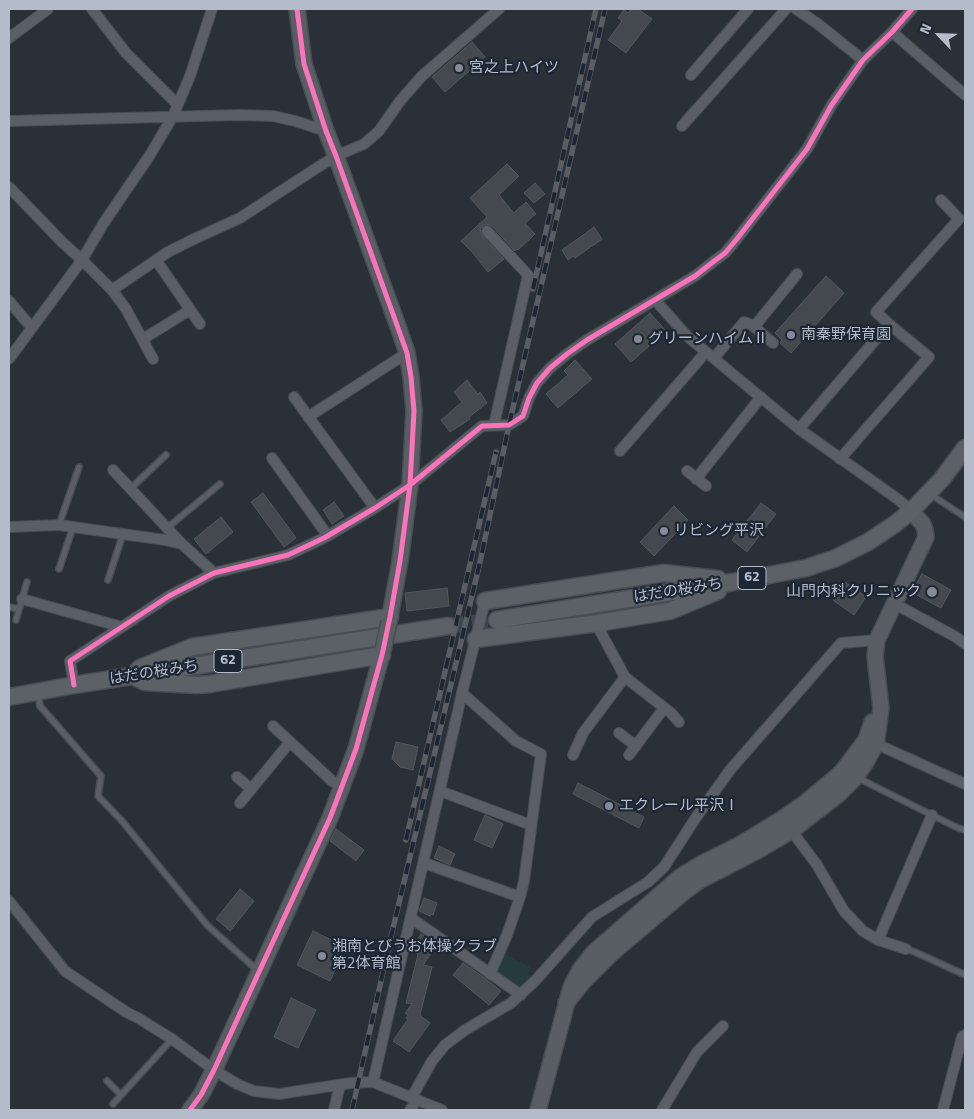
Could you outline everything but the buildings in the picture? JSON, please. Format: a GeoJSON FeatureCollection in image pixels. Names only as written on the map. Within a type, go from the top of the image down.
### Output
{"type":"FeatureCollection","features":[{"type":"Feature","properties":{"kind":"main road","name":"はだの桜みち"},"geometry":{"type":"LineString","coordinates":[[497,620],[732,582],[806,568],[836,558],[868,542],[911,511],[942,479],[965,448]]}},
{"type":"Feature","properties":{"kind":"main road"},"geometry":{"type":"LineString","coordinates":[[485,601],[664,573],[732,582]]}},
{"type":"Feature","properties":{"kind":"main road"},"geometry":{"type":"LineString","coordinates":[[476,640],[670,611],[717,591],[732,582]]}},
{"type":"Feature","properties":{"kind":"main road"},"geometry":{"type":"LineString","coordinates":[[383,652],[210,684],[145,682],[134,676],[140,668],[192,648],[390,619]]}},
{"type":"Feature","properties":{"kind":"main road","name":"はだの桜みち"},"geometry":{"type":"LineString","coordinates":[[9,697],[448,626]]}},
{"type":"Feature","properties":{"kind":"street"},"geometry":{"type":"LineString","coordinates":[[9,38],[48,9]]}},
{"type":"Feature","properties":{"kind":"street"},"geometry":{"type":"LineString","coordinates":[[92,9],[126,53],[178,103]]}},
{"type":"Feature","properties":{"kind":"street"},"geometry":{"type":"LineString","coordinates":[[9,359],[82,260],[173,116],[190,76],[212,9]]}},
{"type":"Feature","properties":{"kind":"street"},"geometry":{"type":"LineString","coordinates":[[190,1110],[201,1095],[214,1070],[330,818],[342,787],[358,740],[383,652],[400,561],[410,485],[414,411],[407,353],[326,131],[304,64],[296,9]]}},
{"type":"Feature","properties":{"kind":"street"},"geometry":{"type":"LineString","coordinates":[[112,290],[156,260],[194,239],[240,218],[336,156],[364,144],[378,131],[400,101],[422,76],[499,9]]}},
{"type":"Feature","properties":{"kind":"street"},"geometry":{"type":"LineString","coordinates":[[691,75],[748,9]]}},
{"type":"Feature","properties":{"kind":"street"},"geometry":{"type":"LineString","coordinates":[[682,126],[712,100],[752,55],[786,9]]}},
{"type":"Feature","properties":{"kind":"street"},"geometry":{"type":"LineString","coordinates":[[796,9],[863,60]]}},
{"type":"Feature","properties":{"kind":"street"},"geometry":{"type":"LineString","coordinates":[[74,685],[70,661],[169,596],[214,573],[288,555],[328,536],[376,508],[410,485],[482,426],[509,425],[523,416],[529,398],[537,383],[550,368],[567,354],[587,340],[695,276],[731,246],[807,149],[831,106],[863,60],[892,32],[912,9]]}},
{"type":"Feature","properties":{"kind":"street"},"geometry":{"type":"LineString","coordinates":[[892,32],[965,95]]}},
{"type":"Feature","properties":{"kind":"street"},"geometry":{"type":"LineString","coordinates":[[700,48],[708,55]]}},
{"type":"Feature","properties":{"kind":"street"},"geometry":{"type":"LineString","coordinates":[[9,121],[173,116],[273,116],[326,131]]}},
{"type":"Feature","properties":{"kind":"street"},"geometry":{"type":"LineString","coordinates":[[9,187],[112,290],[126,310],[153,358]]}},
{"type":"Feature","properties":{"kind":"street"},"geometry":{"type":"LineString","coordinates":[[840,459],[929,357],[876,312],[959,219],[941,200]]}},
{"type":"Feature","properties":{"kind":"street"},"geometry":{"type":"LineString","coordinates":[[487,231],[528,275],[494,425]]}},
{"type":"Feature","properties":{"kind":"street"},"geometry":{"type":"LineString","coordinates":[[156,260],[200,324]]}},
{"type":"Feature","properties":{"kind":"street"},"geometry":{"type":"LineString","coordinates":[[754,327],[797,274]]}},
{"type":"Feature","properties":{"kind":"street"},"geometry":{"type":"LineString","coordinates":[[781,276],[790,283]]}},
{"type":"Feature","properties":{"kind":"street"},"geometry":{"type":"LineString","coordinates":[[538,1110],[571,987],[580,970],[593,953],[664,899],[680,877],[703,863],[741,844],[787,825],[832,800],[856,777],[866,762],[871,742],[878,681],[875,656],[877,640],[926,537],[926,530],[923,524],[899,500],[840,459],[761,397],[688,337],[654,300]]}},
{"type":"Feature","properties":{"kind":"street"},"geometry":{"type":"LineString","coordinates":[[9,301],[32,328]]}},
{"type":"Feature","properties":{"kind":"street"},"geometry":{"type":"LineString","coordinates":[[143,339],[190,310]]}},
{"type":"Feature","properties":{"kind":"street"},"geometry":{"type":"LineString","coordinates":[[620,451],[656,401],[710,355],[744,322],[752,325],[773,343]]}},
{"type":"Feature","properties":{"kind":"street"},"geometry":{"type":"LineString","coordinates":[[799,428],[889,324]]}},
{"type":"Feature","properties":{"kind":"street"},"geometry":{"type":"LineString","coordinates":[[308,417],[407,353]]}},
{"type":"Feature","properties":{"kind":"street"},"geometry":{"type":"LineString","coordinates":[[294,397],[376,508]]}},
{"type":"Feature","properties":{"kind":"street"},"geometry":{"type":"LineString","coordinates":[[696,479],[761,397]]}},
{"type":"Feature","properties":{"kind":"street"},"geometry":{"type":"LineString","coordinates":[[726,440],[735,447]]}},
{"type":"Feature","properties":{"kind":"street"},"geometry":{"type":"LineString","coordinates":[[272,458],[328,536]]}},
{"type":"Feature","properties":{"kind":"street"},"geometry":{"type":"LineString","coordinates":[[113,470],[182,544],[214,573]]}},
{"type":"Feature","properties":{"kind":"street"},"geometry":{"type":"LineString","coordinates":[[687,471],[706,486]]}},
{"type":"Feature","properties":{"kind":"street"},"geometry":{"type":"LineString","coordinates":[[9,527],[59,526],[182,544]]}},
{"type":"Feature","properties":{"kind":"street"},"geometry":{"type":"LineString","coordinates":[[22,599],[122,627]]}},
{"type":"Feature","properties":{"kind":"street"},"geometry":{"type":"LineString","coordinates":[[373,1082],[485,601]]}},
{"type":"Feature","properties":{"kind":"street"},"geometry":{"type":"LineString","coordinates":[[895,604],[956,637],[965,644]]}},
{"type":"Feature","properties":{"kind":"street"},"geometry":{"type":"LineString","coordinates":[[598,623],[599,629],[625,677],[671,713],[679,722]]}},
{"type":"Feature","properties":{"kind":"street"},"geometry":{"type":"LineString","coordinates":[[410,1110],[432,1061],[445,1044],[521,995],[536,981],[592,917],[648,882],[664,867],[730,770],[841,643],[877,640]]}},
{"type":"Feature","properties":{"kind":"street"},"geometry":{"type":"LineString","coordinates":[[572,755],[583,732],[625,677]]}},
{"type":"Feature","properties":{"kind":"street"},"geometry":{"type":"LineString","coordinates":[[462,694],[516,741],[541,754],[524,881],[520,897],[490,974]]}},
{"type":"Feature","properties":{"kind":"street"},"geometry":{"type":"LineString","coordinates":[[630,755],[664,708]]}},
{"type":"Feature","properties":{"kind":"street"},"geometry":{"type":"LineString","coordinates":[[273,726],[332,782],[342,787]]}},
{"type":"Feature","properties":{"kind":"street"},"geometry":{"type":"LineString","coordinates":[[619,733],[636,746]]}},
{"type":"Feature","properties":{"kind":"street"},"geometry":{"type":"LineString","coordinates":[[240,802],[290,742]]}},
{"type":"Feature","properties":{"kind":"street"},"geometry":{"type":"LineString","coordinates":[[871,742],[965,784]]}},
{"type":"Feature","properties":{"kind":"street"},"geometry":{"type":"LineString","coordinates":[[787,825],[805,803],[841,773],[871,742]]}},
{"type":"Feature","properties":{"kind":"street"},"geometry":{"type":"LineString","coordinates":[[237,777],[251,789]]}},
{"type":"Feature","properties":{"kind":"street"},"geometry":{"type":"LineString","coordinates":[[440,792],[531,825]]}},
{"type":"Feature","properties":{"kind":"street"},"geometry":{"type":"LineString","coordinates":[[878,940],[932,815]]}},
{"type":"Feature","properties":{"kind":"street"},"geometry":{"type":"LineString","coordinates":[[787,825],[816,865],[844,911],[863,931],[878,940],[906,949]]}},
{"type":"Feature","properties":{"kind":"street"},"geometry":{"type":"LineString","coordinates":[[424,863],[520,897]]}},
{"type":"Feature","properties":{"kind":"street"},"geometry":{"type":"LineString","coordinates":[[648,882],[664,899]]}},
{"type":"Feature","properties":{"kind":"street"},"geometry":{"type":"LineString","coordinates":[[9,901],[65,971],[126,1012],[172,1039],[214,1070],[237,1084],[254,1092],[279,1094],[373,1082],[442,1110]]}},
{"type":"Feature","properties":{"kind":"street"},"geometry":{"type":"LineString","coordinates":[[411,918],[521,995]]}},
{"type":"Feature","properties":{"kind":"street"},"geometry":{"type":"LineString","coordinates":[[662,1110],[697,1052],[723,1026]]}},
{"type":"Feature","properties":{"kind":"street"},"geometry":{"type":"LineString","coordinates":[[944,1110],[962,1038],[965,1034]]}},
{"type":"Feature","properties":{"kind":"street"},"geometry":{"type":"LineString","coordinates":[[334,1110],[340,1085]]}},
{"type":"Feature","properties":{"kind":"lane"},"geometry":{"type":"LineString","coordinates":[[130,488],[166,455]]}},
{"type":"Feature","properties":{"kind":"lane"},"geometry":{"type":"LineString","coordinates":[[59,526],[79,466]]}},
{"type":"Feature","properties":{"kind":"lane"},"geometry":{"type":"LineString","coordinates":[[167,528],[220,484]]}},
{"type":"Feature","properties":{"kind":"lane"},"geometry":{"type":"LineString","coordinates":[[928,493],[965,517]]}},
{"type":"Feature","properties":{"kind":"lane"},"geometry":{"type":"LineString","coordinates":[[60,569],[73,528]]}},
{"type":"Feature","properties":{"kind":"lane"},"geometry":{"type":"LineString","coordinates":[[108,580],[123,534]]}},
{"type":"Feature","properties":{"kind":"lane"},"geometry":{"type":"LineString","coordinates":[[16,620],[27,582]]}},
{"type":"Feature","properties":{"kind":"lane"},"geometry":{"type":"LineString","coordinates":[[9,607],[19,609]]}},
{"type":"Feature","properties":{"kind":"lane"},"geometry":{"type":"LineString","coordinates":[[38,692],[40,706],[101,776],[98,796],[122,821],[207,925],[260,972]]}},
{"type":"Feature","properties":{"kind":"lane"},"geometry":{"type":"LineString","coordinates":[[856,777],[965,830]]}},
{"type":"Feature","properties":{"kind":"lane"},"geometry":{"type":"LineString","coordinates":[[906,949],[963,974],[965,973]]}},
{"type":"Feature","properties":{"kind":"lane"},"geometry":{"type":"LineString","coordinates":[[114,1104],[172,1039]]}},
{"type":"Feature","properties":{"kind":"lane"},"geometry":{"type":"LineString","coordinates":[[107,1081],[121,1095]]}},
{"type":"Feature","properties":{"kind":"green space"},"geometry":{"type":"Polygon","coordinates":[[[504,953],[531,968],[528,973],[533,978],[524,988],[516,988],[496,973],[504,953]]]}},
{"type":"Feature","properties":{"kind":"tunnel"},"geometry":{"type":"LineString","coordinates":[[448,626],[497,620]]}},
{"type":"Feature","properties":{"kind":"railway"},"geometry":{"type":"LineString","coordinates":[[533,289],[596,9]]}},
{"type":"Feature","properties":{"kind":"railway"},"geometry":{"type":"LineString","coordinates":[[352,1110],[480,562],[509,425],[605,9]]}},
{"type":"Feature","properties":{"kind":"railway"},"geometry":{"type":"LineString","coordinates":[[406,840],[496,452]]}},
{"type":"Feature","properties":{"kind":"cycle path"},"geometry":{"type":"LineString","coordinates":[[190,1110],[201,1095],[214,1070],[330,818],[356,749],[382,655],[390,617],[410,485],[414,411],[407,353],[326,131],[304,64],[297,9]]}},
{"type":"Feature","properties":{"kind":"cycle path"},"geometry":{"type":"LineString","coordinates":[[74,685],[70,661],[169,596],[214,573],[288,555],[324,538],[410,485],[482,426],[509,425],[523,416],[529,398],[537,383],[550,368],[567,354],[587,340],[695,276],[725,253],[807,149],[831,106],[863,60],[892,32],[912,9]]}},
{"type":"Feature","properties":{"kind":"place","name":"宮之上ハイツ"},"geometry":{"type":"Point","coordinates":[459,68]}},
{"type":"Feature","properties":{"kind":"place","name":"南秦野保育園"},"geometry":{"type":"Point","coordinates":[791,335]}},
{"type":"Feature","properties":{"kind":"place","name":"グリーンハイムⅡ"},"geometry":{"type":"Point","coordinates":[638,339]}},
{"type":"Feature","properties":{"kind":"place","name":"リビング平沢"},"geometry":{"type":"Point","coordinates":[664,531]}},
{"type":"Feature","properties":{"kind":"place","name":"山門内科クリニック"},"geometry":{"type":"Point","coordinates":[932,592]}},
{"type":"Feature","properties":{"kind":"place","name":"エクレール平沢Ⅰ"},"geometry":{"type":"Point","coordinates":[609,806]}},
{"type":"Feature","properties":{"kind":"place","name":"湘南とびうお体操クラブ 第2体育館"},"geometry":{"type":"Point","coordinates":[322,956]}}]}
